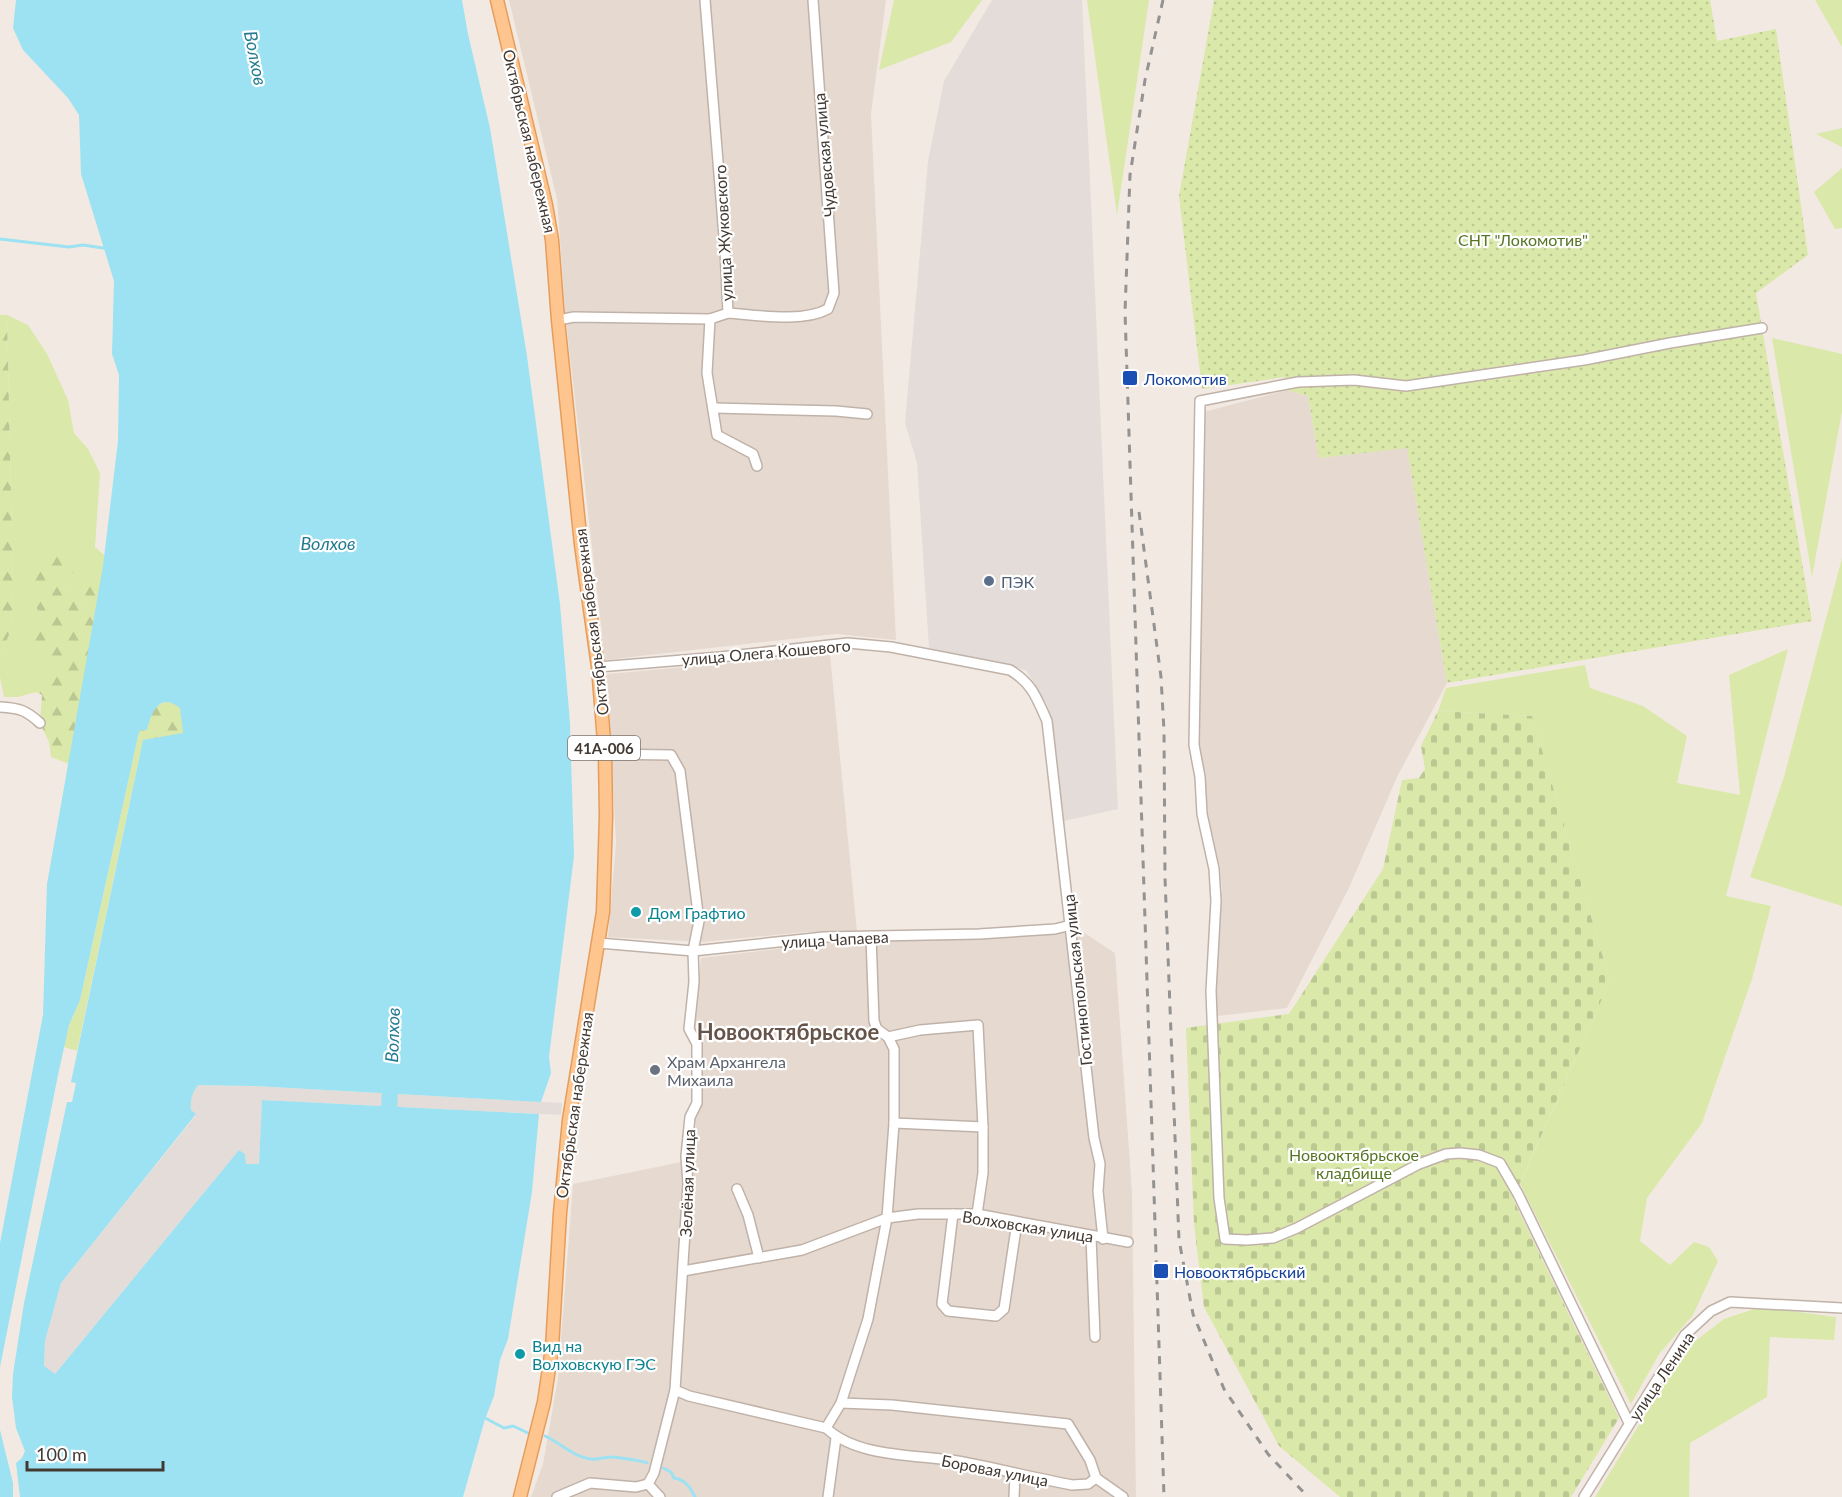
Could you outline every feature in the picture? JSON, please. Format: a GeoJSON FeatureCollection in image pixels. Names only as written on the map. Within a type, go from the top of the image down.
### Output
{"type":"FeatureCollection","features":[{"type":"Feature","properties":{"kind":"main road","name":"Октябрьская набережная"},"geometry":{"type":"LineString","coordinates":[[497,0],[546,205],[552,240],[558,320],[582,545],[598,667],[604,754],[606,864],[598,943],[569,1120],[560,1213],[552,1348],[544,1402],[520,1497]]}},
{"type":"Feature","properties":{"kind":"street","name":"улица Жуковского"},"geometry":{"type":"LineString","coordinates":[[705,0],[728,313],[710,319],[707,373],[717,435],[753,454],[758,466]]}},
{"type":"Feature","properties":{"kind":"street","name":"Чудовская улица"},"geometry":{"type":"LineString","coordinates":[[728,313],[799,316],[819,314],[828,309],[834,293],[813,0]]}},
{"type":"Feature","properties":{"kind":"street"},"geometry":{"type":"LineString","coordinates":[[558,320],[574,317],[710,319]]}},
{"type":"Feature","properties":{"kind":"street"},"geometry":{"type":"LineString","coordinates":[[1629,1423],[1518,1194],[1500,1163],[1479,1155],[1446,1154],[1419,1164],[1274,1238],[1225,1239],[1219,1198],[1211,991],[1215,879],[1202,814],[1200,777],[1194,745],[1200,401],[1298,382],[1354,380],[1406,386],[1584,360],[1762,328]]}},
{"type":"Feature","properties":{"kind":"street"},"geometry":{"type":"LineString","coordinates":[[714,408],[867,414]]}},
{"type":"Feature","properties":{"kind":"street","name":"улица Олега Кошевого"},"geometry":{"type":"LineString","coordinates":[[598,667],[720,657],[830,644],[848,643],[891,647],[1010,670],[1021,676],[1033,689],[1047,722]]}},
{"type":"Feature","properties":{"kind":"street"},"geometry":{"type":"LineString","coordinates":[[0,707],[18,708],[30,714],[40,723]]}},
{"type":"Feature","properties":{"kind":"street","name":"Гостинопольская улица"},"geometry":{"type":"LineString","coordinates":[[1047,722],[1094,1138],[1100,1164],[1098,1191],[1103,1239]]}},
{"type":"Feature","properties":{"kind":"street","name":"Зелёная улица"},"geometry":{"type":"LineString","coordinates":[[604,754],[671,755],[680,771],[699,921],[693,951],[694,982],[689,1029],[697,1044],[697,1103],[690,1117],[686,1156],[688,1184],[684,1271],[675,1390],[654,1473],[648,1484]]}},
{"type":"Feature","properties":{"kind":"street","name":"улица Чапаева"},"geometry":{"type":"LineString","coordinates":[[598,943],[693,951],[824,937],[979,934],[1054,929],[1071,925]]}},
{"type":"Feature","properties":{"kind":"street"},"geometry":{"type":"LineString","coordinates":[[675,1390],[689,1396],[826,1428],[841,1403],[868,1320],[887,1218],[894,1123],[894,1049],[888,1037],[877,1029],[874,1021],[871,936]]}},
{"type":"Feature","properties":{"kind":"street"},"geometry":{"type":"LineString","coordinates":[[888,1037],[920,1030],[978,1025],[983,1173],[977,1214]]}},
{"type":"Feature","properties":{"kind":"street"},"geometry":{"type":"LineString","coordinates":[[894,1123],[983,1127]]}},
{"type":"Feature","properties":{"kind":"street"},"geometry":{"type":"LineString","coordinates":[[737,1189],[748,1215],[759,1258]]}},
{"type":"Feature","properties":{"kind":"street","name":"Волховская улица"},"geometry":{"type":"LineString","coordinates":[[684,1271],[802,1250],[887,1218],[918,1214],[977,1214],[1091,1237],[1128,1242]]}},
{"type":"Feature","properties":{"kind":"street"},"geometry":{"type":"LineString","coordinates":[[953,1214],[942,1304],[948,1311],[996,1316],[1004,1309],[1017,1222]]}},
{"type":"Feature","properties":{"kind":"street"},"geometry":{"type":"LineString","coordinates":[[1091,1237],[1095,1337]]}},
{"type":"Feature","properties":{"kind":"street","name":"улица Ленина"},"geometry":{"type":"LineString","coordinates":[[1584,1497],[1685,1335],[1711,1311],[1730,1302],[1842,1308]]}},
{"type":"Feature","properties":{"kind":"street"},"geometry":{"type":"LineString","coordinates":[[841,1403],[904,1406],[1068,1424],[1090,1460],[1096,1478],[1123,1497]]}},
{"type":"Feature","properties":{"kind":"street","name":"Боровая улица"},"geometry":{"type":"LineString","coordinates":[[826,1428],[836,1438],[875,1451],[962,1462],[1072,1485],[1088,1484],[1096,1478]]}},
{"type":"Feature","properties":{"kind":"street"},"geometry":{"type":"LineString","coordinates":[[828,1497],[836,1438]]}},
{"type":"Feature","properties":{"kind":"street"},"geometry":{"type":"LineString","coordinates":[[1014,1497],[1015,1474]]}},
{"type":"Feature","properties":{"kind":"street"},"geometry":{"type":"LineString","coordinates":[[557,1497],[590,1483],[636,1487],[648,1484],[660,1497]]}},
{"type":"Feature","properties":{"kind":"shaded area"},"geometry":{"type":"Polygon","coordinates":[[[509,0],[886,0],[871,114],[896,640],[836,634],[605,660],[566,322],[557,199],[509,0]]]}},
{"type":"Feature","properties":{"kind":"shaded area"},"geometry":{"type":"Polygon","coordinates":[[[992,0],[1082,0],[1118,809],[1064,821],[1047,704],[1026,670],[929,648],[917,463],[905,423],[928,161],[944,81],[992,0]]]}},
{"type":"Feature","properties":{"kind":"shaded area"},"geometry":{"type":"Polygon","coordinates":[[[1287,390],[1308,396],[1319,458],[1407,447],[1447,683],[1397,777],[1349,888],[1287,1008],[1217,1016],[1216,983],[1222,889],[1220,867],[1210,829],[1199,738],[1202,614],[1200,413],[1287,390]]]}},
{"type":"Feature","properties":{"kind":"shaded area"},"geometry":{"type":"Polygon","coordinates":[[[830,654],[857,932],[806,932],[703,942],[608,937],[616,843],[607,674],[830,654]]]}},
{"type":"Feature","properties":{"kind":"shaded area"},"geometry":{"type":"Polygon","coordinates":[[[1080,930],[1115,953],[1132,1192],[1136,1497],[531,1497],[543,1464],[558,1378],[573,1184],[696,1159],[694,1030],[701,958],[835,942],[995,938],[1080,930]]]}},
{"type":"Feature","properties":{"kind":"shaded area"},"geometry":{"type":"Polygon","coordinates":[[[198,1085],[562,1103],[561,1115],[262,1100],[259,1164],[246,1164],[245,1154],[239,1150],[54,1375],[44,1367],[45,1341],[61,1283],[196,1115],[191,1110],[190,1103],[193,1091],[198,1085]]]}},
{"type":"Feature","properties":{"kind":"green space"},"geometry":{"type":"Polygon","coordinates":[[[894,0],[982,0],[951,42],[879,70],[894,0]]]}},
{"type":"Feature","properties":{"kind":"green space"},"geometry":{"type":"Polygon","coordinates":[[[1087,0],[1149,0],[1117,215],[1087,0]]]}},
{"type":"Feature","properties":{"kind":"green space","name":"СНТ \"Локомотив\""},"geometry":{"type":"Polygon","coordinates":[[[1214,0],[1710,0],[1717,41],[1776,29],[1808,255],[1756,293],[1812,621],[1447,683],[1407,448],[1319,458],[1308,396],[1287,390],[1285,377],[1202,389],[1179,196],[1214,0]]]}},
{"type":"Feature","properties":{"kind":"green space"},"geometry":{"type":"Polygon","coordinates":[[[1815,0],[1842,0],[1842,47],[1815,0]]]}},
{"type":"Feature","properties":{"kind":"green space"},"geometry":{"type":"Polygon","coordinates":[[[1842,128],[1842,147],[1816,134],[1842,128]]]}},
{"type":"Feature","properties":{"kind":"green space"},"geometry":{"type":"Polygon","coordinates":[[[1842,168],[1842,228],[1835,229],[1814,192],[1842,168]]]}},
{"type":"Feature","properties":{"kind":"green space"},"geometry":{"type":"Polygon","coordinates":[[[0,315],[7,315],[13,584],[11,630],[0,656],[0,315]]]}},
{"type":"Feature","properties":{"kind":"green space"},"geometry":{"type":"Polygon","coordinates":[[[7,315],[28,325],[47,354],[68,400],[74,433],[88,449],[100,473],[95,547],[105,556],[102,576],[79,582],[85,597],[81,607],[61,581],[79,569],[32,598],[43,621],[52,666],[36,692],[18,697],[4,697],[0,677],[0,656],[11,630],[13,584],[7,315]]]}},
{"type":"Feature","properties":{"kind":"green space"},"geometry":{"type":"Polygon","coordinates":[[[1772,338],[1842,354],[1842,411],[1812,577],[1772,338]]]}},
{"type":"Feature","properties":{"kind":"green space"},"geometry":{"type":"Polygon","coordinates":[[[60,551],[79,569],[61,581],[81,607],[85,597],[78,582],[102,576],[69,764],[51,757],[49,742],[40,723],[42,695],[36,692],[51,666],[33,645],[43,621],[32,598],[26,575],[60,551]]]}},
{"type":"Feature","properties":{"kind":"green space"},"geometry":{"type":"Polygon","coordinates":[[[1842,558],[1842,906],[1750,877],[1784,777],[1842,558]]]}},
{"type":"Feature","properties":{"kind":"green space"},"geometry":{"type":"Polygon","coordinates":[[[1788,649],[1726,896],[1771,906],[1752,979],[1702,1123],[1647,1198],[1640,1241],[1670,1265],[1694,1242],[1709,1247],[1718,1261],[1693,1315],[1659,1354],[1631,1404],[1520,1184],[1610,981],[1532,716],[1438,711],[1446,688],[1585,665],[1590,688],[1643,706],[1687,736],[1677,783],[1740,795],[1729,675],[1788,649]]]}},
{"type":"Feature","properties":{"kind":"green space"},"geometry":{"type":"Polygon","coordinates":[[[166,702],[174,703],[180,708],[184,734],[143,740],[138,736],[139,730],[147,730],[154,709],[166,702]]]}},
{"type":"Feature","properties":{"kind":"green space","name":"Новооктябрьское кладбище"},"geometry":{"type":"Polygon","coordinates":[[[1438,711],[1532,716],[1610,981],[1513,1199],[1619,1418],[1571,1497],[1340,1497],[1279,1446],[1204,1307],[1194,1224],[1186,1028],[1289,1014],[1383,869],[1402,780],[1419,778],[1425,769],[1421,746],[1438,711]]]}},
{"type":"Feature","properties":{"kind":"green space"},"geometry":{"type":"Polygon","coordinates":[[[138,736],[143,740],[77,1051],[64,1047],[69,1025],[80,1000],[138,736]]]}},
{"type":"Feature","properties":{"kind":"green space"},"geometry":{"type":"Polygon","coordinates":[[[1760,1307],[1836,1317],[1834,1340],[1770,1337],[1767,1397],[1690,1443],[1689,1497],[1595,1497],[1686,1348],[1724,1319],[1760,1307]]]}},
{"type":"Feature","properties":{"kind":"water","name":"Волхов"},"geometry":{"type":"Polygon","coordinates":[[[16,0],[462,0],[490,128],[527,356],[560,604],[570,723],[574,856],[549,1057],[551,1073],[541,1102],[198,1085],[191,1103],[191,1110],[196,1114],[61,1283],[45,1341],[44,1366],[55,1374],[239,1150],[245,1154],[246,1164],[259,1164],[262,1100],[539,1114],[532,1192],[508,1339],[500,1360],[494,1396],[485,1419],[463,1497],[20,1497],[16,1463],[25,1451],[16,1428],[12,1397],[13,1374],[24,1303],[67,1102],[72,1102],[76,1083],[71,1082],[143,740],[183,733],[180,708],[167,702],[157,707],[147,730],[140,730],[138,736],[80,1000],[69,1025],[58,1075],[0,1367],[0,1243],[43,1015],[47,884],[103,566],[118,441],[119,375],[112,354],[114,281],[81,174],[79,115],[68,98],[23,50],[13,28],[16,0]]]}},
{"type":"Feature","properties":{"kind":"water"},"geometry":{"type":"Polygon","coordinates":[[[0,1430],[13,1483],[13,1497],[0,1497],[0,1430]]]}},
{"type":"Feature","properties":{"kind":"waterway"},"geometry":{"type":"LineString","coordinates":[[0,239],[69,247],[83,245],[103,248]]}},
{"type":"Feature","properties":{"kind":"waterway","name":"Волхов"},"geometry":{"type":"LineString","coordinates":[[388,1128],[391,1073]]}},
{"type":"Feature","properties":{"kind":"waterway"},"geometry":{"type":"LineString","coordinates":[[485,1418],[504,1428],[513,1426],[528,1433]]}},
{"type":"Feature","properties":{"kind":"waterway"},"geometry":{"type":"LineString","coordinates":[[545,1436],[585,1458],[613,1457],[647,1463]]}},
{"type":"Feature","properties":{"kind":"waterway"},"geometry":{"type":"LineString","coordinates":[[663,1468],[671,1472],[674,1478],[687,1484],[695,1497]]}},
{"type":"Feature","properties":{"kind":"railway"},"geometry":{"type":"LineString","coordinates":[[1163,0],[1145,80],[1130,175],[1125,312],[1164,1497]]}},
{"type":"Feature","properties":{"kind":"railway"},"geometry":{"type":"LineString","coordinates":[[1139,512],[1161,677],[1164,731],[1165,878],[1179,1240],[1193,1314],[1224,1389],[1268,1454],[1308,1497]]}},
{"type":"Feature","properties":{"kind":"place","name":"Локомотив"},"geometry":{"type":"Point","coordinates":[1130,378]}},
{"type":"Feature","properties":{"kind":"place","name":"ПЭК"},"geometry":{"type":"Point","coordinates":[989,581]}},
{"type":"Feature","properties":{"kind":"place","name":"Дом Графтио"},"geometry":{"type":"Point","coordinates":[636,912]}},
{"type":"Feature","properties":{"kind":"place","name":"Храм Архангела Михаила"},"geometry":{"type":"Point","coordinates":[655,1070]}},
{"type":"Feature","properties":{"kind":"place","name":"Новооктябрьский"},"geometry":{"type":"Point","coordinates":[1161,1271]}},
{"type":"Feature","properties":{"kind":"place","name":"Вид на Волховскую ГЭС"},"geometry":{"type":"Point","coordinates":[520,1354]}},
{"type":"Feature","properties":{"kind":"district","name":"Новооктябрьское"},"geometry":{"type":"Point","coordinates":[788,1031]}}]}
